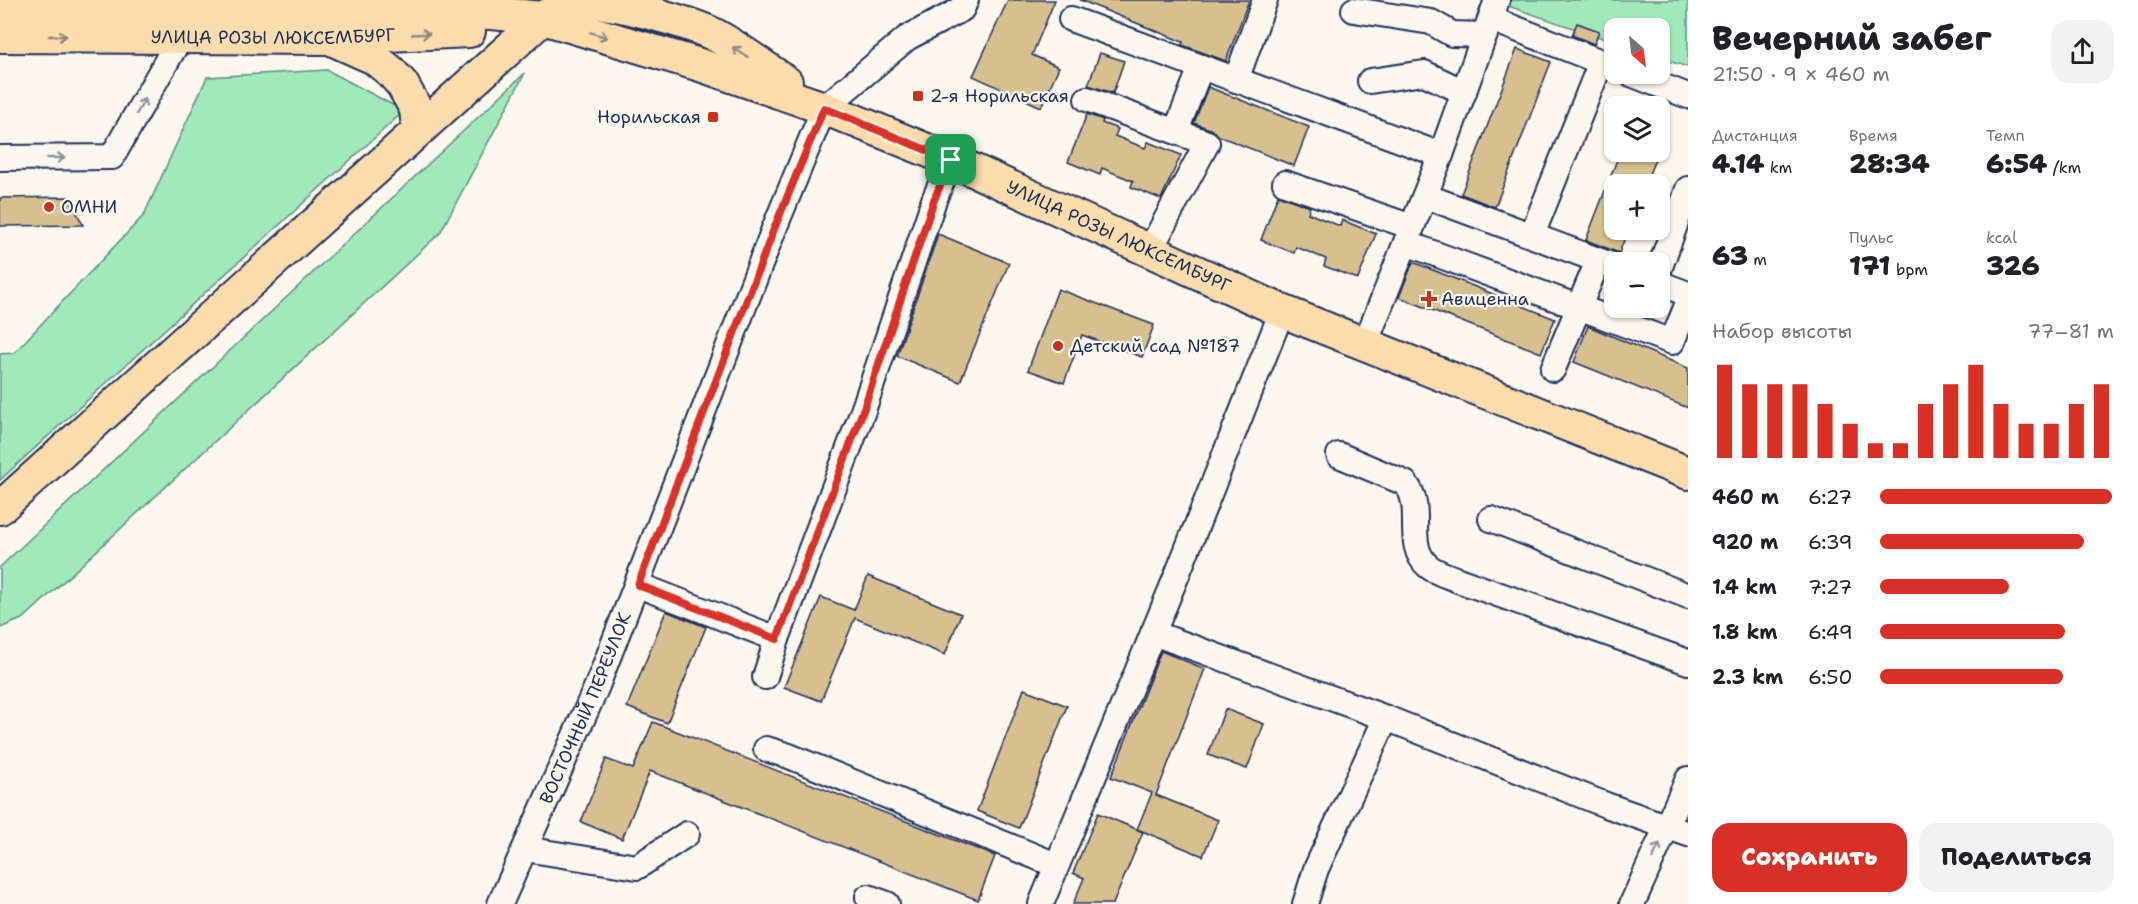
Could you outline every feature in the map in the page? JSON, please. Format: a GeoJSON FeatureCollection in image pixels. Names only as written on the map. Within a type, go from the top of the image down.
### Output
{"type":"FeatureCollection","features":[{"type":"Feature","properties":{"kind":"main road"},"geometry":{"type":"LineString","coordinates":[[0,508],[418,129],[520,11],[558,9],[582,1],[657,8],[713,35],[824,108]]}},
{"type":"Feature","properties":{"kind":"main road","name":"УЛИЦА РОЗЫ ЛЮКСЕМБУРГ"},"geometry":{"type":"LineString","coordinates":[[0,12],[181,21],[328,38],[517,28],[520,11]]}},
{"type":"Feature","properties":{"kind":"main road","name":"УЛИЦА РОЗЫ ЛЮКСЕМБУРГ"},"geometry":{"type":"LineString","coordinates":[[0,36],[181,21],[520,11],[700,65],[824,108],[951,160],[1282,311],[1688,473]]}},
{"type":"Feature","properties":{"kind":"main road"},"geometry":{"type":"LineString","coordinates":[[328,38],[374,58],[390,71],[402,84],[416,109],[418,129]]}},
{"type":"Feature","properties":{"kind":"street"},"geometry":{"type":"LineString","coordinates":[[1236,80],[1265,0]]}},
{"type":"Feature","properties":{"kind":"street"},"geometry":{"type":"LineString","coordinates":[[824,108],[907,38],[961,3]]}},
{"type":"Feature","properties":{"kind":"street"},"geometry":{"type":"LineString","coordinates":[[1354,10],[1431,22],[1452,34],[1491,18],[1604,63]]}},
{"type":"Feature","properties":{"kind":"street"},"geometry":{"type":"LineString","coordinates":[[1365,344],[1441,155],[1491,18]]}},
{"type":"Feature","properties":{"kind":"street"},"geometry":{"type":"LineString","coordinates":[[1071,19],[1441,155]]}},
{"type":"Feature","properties":{"kind":"street"},"geometry":{"type":"LineString","coordinates":[[0,158],[112,157],[181,21]]}},
{"type":"Feature","properties":{"kind":"street"},"geometry":{"type":"LineString","coordinates":[[1176,131],[1201,67]]}},
{"type":"Feature","properties":{"kind":"street"},"geometry":{"type":"LineString","coordinates":[[1532,235],[1604,71]]}},
{"type":"Feature","properties":{"kind":"street"},"geometry":{"type":"LineString","coordinates":[[1370,81],[1424,73],[1464,92]]}},
{"type":"Feature","properties":{"kind":"street"},"geometry":{"type":"LineString","coordinates":[[1657,84],[1688,96]]}},
{"type":"Feature","properties":{"kind":"street"},"geometry":{"type":"LineString","coordinates":[[1087,99],[1208,143],[1150,250]]}},
{"type":"Feature","properties":{"kind":"street","name":"ВОСТОЧНЫЙ ПЕРЕУЛОК"},"geometry":{"type":"LineString","coordinates":[[500,904],[597,686],[774,229],[824,108]]}},
{"type":"Feature","properties":{"kind":"street"},"geometry":{"type":"LineString","coordinates":[[765,677],[777,639],[864,408],[934,200],[951,160]]}},
{"type":"Feature","properties":{"kind":"street"},"geometry":{"type":"LineString","coordinates":[[1286,183],[1579,307],[1672,342],[1688,303]]}},
{"type":"Feature","properties":{"kind":"street"},"geometry":{"type":"LineString","coordinates":[[1665,252],[1688,189]]}},
{"type":"Feature","properties":{"kind":"street"},"geometry":{"type":"LineString","coordinates":[[1425,196],[1604,262]]}},
{"type":"Feature","properties":{"kind":"street"},"geometry":{"type":"LineString","coordinates":[[1553,369],[1579,307],[1604,266]]}},
{"type":"Feature","properties":{"kind":"street"},"geometry":{"type":"LineString","coordinates":[[1670,287],[1688,294]]}},
{"type":"Feature","properties":{"kind":"street"},"geometry":{"type":"LineString","coordinates":[[1041,904],[1154,633],[1282,311]]}},
{"type":"Feature","properties":{"kind":"street"},"geometry":{"type":"LineString","coordinates":[[1339,455],[1405,483],[1410,490],[1413,503],[1415,540],[1420,556],[1429,567],[1458,580],[1688,662]]}},
{"type":"Feature","properties":{"kind":"street"},"geometry":{"type":"LineString","coordinates":[[1491,519],[1688,596]]}},
{"type":"Feature","properties":{"kind":"street"},"geometry":{"type":"LineString","coordinates":[[638,585],[777,639]]}},
{"type":"Feature","properties":{"kind":"street"},"geometry":{"type":"LineString","coordinates":[[1154,633],[1386,718],[1606,805],[1677,830]]}},
{"type":"Feature","properties":{"kind":"street"},"geometry":{"type":"LineString","coordinates":[[1305,904],[1316,868],[1386,718]]}},
{"type":"Feature","properties":{"kind":"street"},"geometry":{"type":"LineString","coordinates":[[766,749],[789,756],[1056,865]]}},
{"type":"Feature","properties":{"kind":"street"},"geometry":{"type":"LineString","coordinates":[[1632,904],[1677,830],[1688,779]]}},
{"type":"Feature","properties":{"kind":"street"},"geometry":{"type":"LineString","coordinates":[[525,849],[637,867],[687,834]]}},
{"type":"Feature","properties":{"kind":"green space"},"geometry":{"type":"Polygon","coordinates":[[[1509,0],[1688,0],[1688,67],[1670,61],[1670,18],[1604,18],[1604,39],[1508,6],[1509,0]]]}},
{"type":"Feature","properties":{"kind":"green space"},"geometry":{"type":"Polygon","coordinates":[[[327,70],[404,111],[0,480],[0,354],[14,353],[144,215],[207,77],[327,70]]]}},
{"type":"Feature","properties":{"kind":"green space"},"geometry":{"type":"Polygon","coordinates":[[[525,73],[440,233],[24,618],[0,628],[0,567],[525,73]]]}},
{"type":"Feature","properties":{"kind":"building"},"geometry":{"type":"Polygon","coordinates":[[[1008,0],[1055,0],[1032,55],[1059,67],[1041,107],[973,76],[1008,0]]]}},
{"type":"Feature","properties":{"kind":"building"},"geometry":{"type":"Polygon","coordinates":[[[1080,0],[1249,0],[1226,61],[1182,45],[1183,42],[1080,0]]]}},
{"type":"Feature","properties":{"kind":"building"},"geometry":{"type":"Polygon","coordinates":[[[1577,23],[1599,31],[1594,44],[1572,35],[1577,23]]]}},
{"type":"Feature","properties":{"kind":"building"},"geometry":{"type":"Polygon","coordinates":[[[1517,49],[1551,62],[1495,207],[1461,194],[1517,49]]]}},
{"type":"Feature","properties":{"kind":"building"},"geometry":{"type":"Polygon","coordinates":[[[1100,53],[1124,61],[1113,93],[1088,85],[1100,53]]]}},
{"type":"Feature","properties":{"kind":"building"},"geometry":{"type":"Polygon","coordinates":[[[1208,87],[1309,127],[1294,166],[1219,136],[1212,130],[1194,123],[1208,87]]]}},
{"type":"Feature","properties":{"kind":"building"},"geometry":{"type":"Polygon","coordinates":[[[1087,114],[1118,129],[1115,136],[1145,148],[1148,142],[1181,155],[1161,199],[1131,187],[1133,181],[1102,168],[1100,175],[1068,162],[1087,114]]]}},
{"type":"Feature","properties":{"kind":"building"},"geometry":{"type":"Polygon","coordinates":[[[1616,162],[1654,162],[1649,174],[1612,174],[1616,162]]]}},
{"type":"Feature","properties":{"kind":"building"},"geometry":{"type":"Polygon","coordinates":[[[1604,193],[1604,240],[1624,240],[1619,252],[1616,252],[1586,240],[1604,193]]]}},
{"type":"Feature","properties":{"kind":"building"},"geometry":{"type":"Polygon","coordinates":[[[1278,195],[1310,207],[1308,213],[1340,226],[1342,220],[1376,234],[1358,279],[1324,266],[1326,259],[1296,247],[1294,253],[1261,240],[1278,195]]]}},
{"type":"Feature","properties":{"kind":"building"},"geometry":{"type":"Polygon","coordinates":[[[69,197],[83,225],[0,226],[0,198],[69,197]]]}},
{"type":"Feature","properties":{"kind":"building"},"geometry":{"type":"Polygon","coordinates":[[[938,234],[1009,263],[960,382],[897,356],[938,234]]]}},
{"type":"Feature","properties":{"kind":"building"},"geometry":{"type":"Polygon","coordinates":[[[1413,262],[1555,319],[1541,353],[1399,297],[1413,262]]]}},
{"type":"Feature","properties":{"kind":"building","name":"Детский сад №187"},"geometry":{"type":"Polygon","coordinates":[[[1058,289],[1154,325],[1142,357],[1082,335],[1064,383],[1028,370],[1058,289]]]}},
{"type":"Feature","properties":{"kind":"building"},"geometry":{"type":"Polygon","coordinates":[[[1588,326],[1688,368],[1688,408],[1574,362],[1588,326]]]}},
{"type":"Feature","properties":{"kind":"building"},"geometry":{"type":"Polygon","coordinates":[[[868,576],[961,614],[945,655],[855,618],[821,701],[784,687],[821,597],[854,610],[868,576]]]}},
{"type":"Feature","properties":{"kind":"building"},"geometry":{"type":"Polygon","coordinates":[[[666,611],[706,627],[667,723],[627,707],[666,611]]]}},
{"type":"Feature","properties":{"kind":"building"},"geometry":{"type":"Polygon","coordinates":[[[1161,651],[1205,669],[1156,795],[1218,820],[1203,856],[1137,829],[1152,793],[1111,777],[1161,651]]]}},
{"type":"Feature","properties":{"kind":"building"},"geometry":{"type":"Polygon","coordinates":[[[1024,689],[1067,706],[1019,828],[977,811],[1024,689]]]}},
{"type":"Feature","properties":{"kind":"building"},"geometry":{"type":"Polygon","coordinates":[[[1225,709],[1264,724],[1247,769],[1208,755],[1225,709]]]}},
{"type":"Feature","properties":{"kind":"building"},"geometry":{"type":"Polygon","coordinates":[[[653,722],[995,856],[978,900],[650,771],[622,839],[581,822],[606,759],[633,769],[653,722]]]}},
{"type":"Feature","properties":{"kind":"building"},"geometry":{"type":"Polygon","coordinates":[[[1098,813],[1143,832],[1113,904],[1073,904],[1084,878],[1073,873],[1098,813]]]}},
{"type":"Feature","properties":{"kind":"place","name":"2-я Норильская"},"geometry":{"type":"Point","coordinates":[918,96]}},
{"type":"Feature","properties":{"kind":"place","name":"Норильская"},"geometry":{"type":"Point","coordinates":[713,117]}},
{"type":"Feature","properties":{"kind":"place","name":"ОМНИ"},"geometry":{"type":"Point","coordinates":[49,207]}},
{"type":"Feature","properties":{"kind":"place","name":"Авиценна"},"geometry":{"type":"Point","coordinates":[1429,299]}},
{"type":"Feature","properties":{"kind":"place","name":"Детский сад №187"},"geometry":{"type":"Point","coordinates":[1058,346]}},
{"type":"Feature","properties":{"kind":"route"},"geometry":{"type":"LineString","coordinates":[[824,108],[951,160],[934,200],[864,408],[777,639],[638,585],[774,229],[824,108]]}}]}
